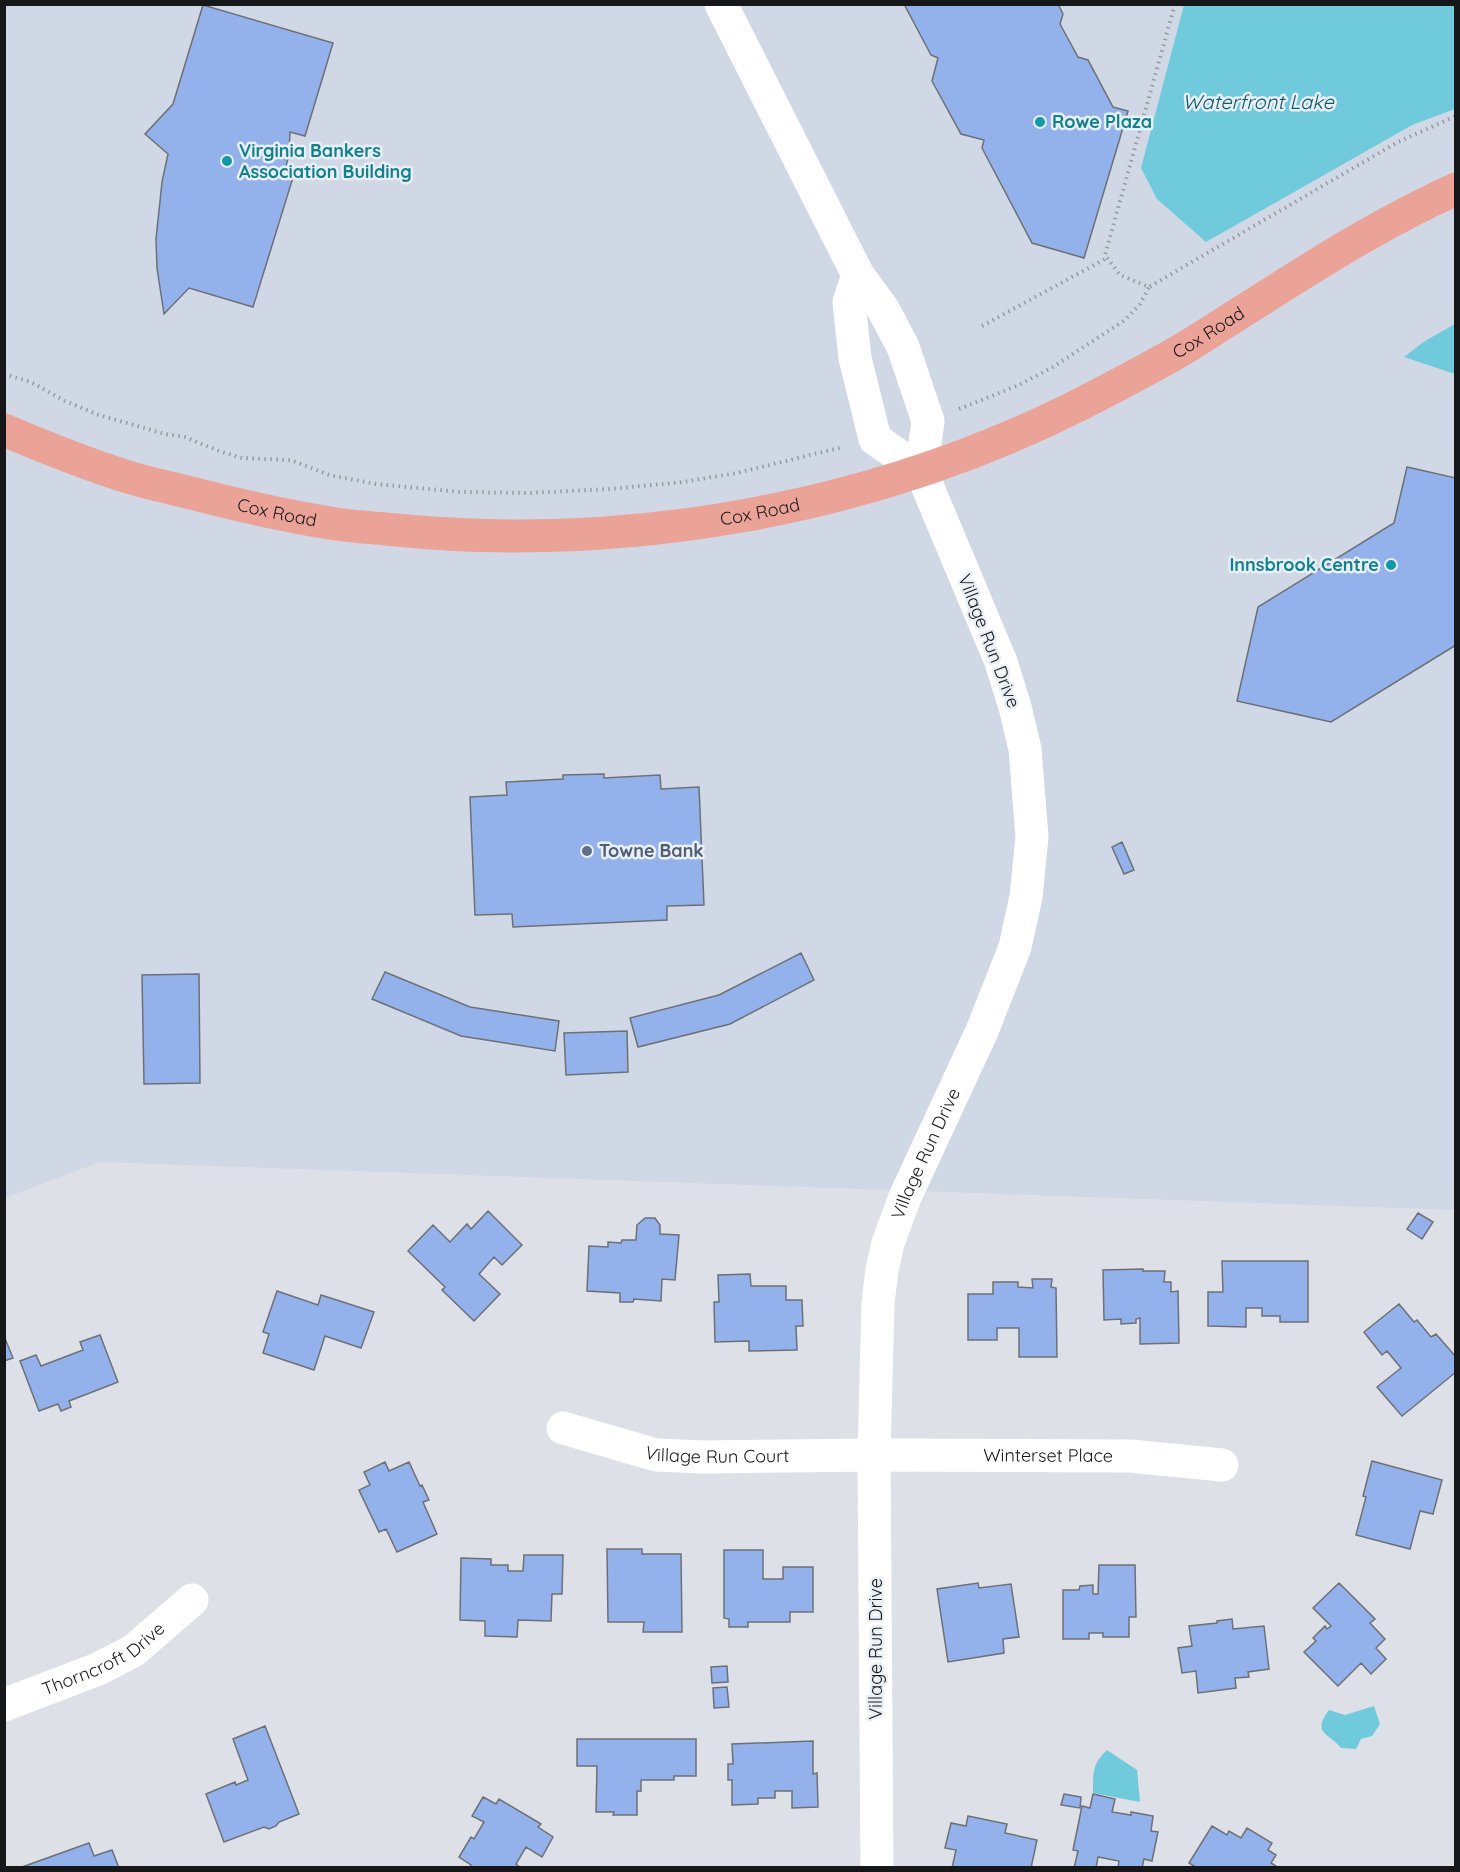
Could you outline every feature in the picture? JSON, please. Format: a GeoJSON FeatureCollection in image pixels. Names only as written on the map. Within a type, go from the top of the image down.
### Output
{"type":"FeatureCollection","features":[{"type":"Feature","properties":{"kind":"main road","name":"Cox Road"},"geometry":{"type":"LineString","coordinates":[[4,429],[128,477],[249,508],[328,523],[431,534],[537,537],[636,530],[744,516],[798,505],[921,471],[1011,437],[1128,380],[1369,232],[1455,189]]}},
{"type":"Feature","properties":{"kind":"street"},"geometry":{"type":"LineString","coordinates":[[721,4],[858,275],[883,309],[903,347],[928,421],[921,471],[875,439],[855,357],[849,302],[858,275]]}},
{"type":"Feature","properties":{"kind":"street","name":"Village Run Drive"},"geometry":{"type":"LineString","coordinates":[[877,1868],[874,1455],[878,1303],[882,1270],[888,1244],[906,1197],[982,1031],[1015,948],[1026,897],[1032,837],[1025,749],[1015,707],[1001,662],[921,471]]}},
{"type":"Feature","properties":{"kind":"street","name":"Village Run Court"},"geometry":{"type":"LineString","coordinates":[[563,1428],[656,1455],[704,1457],[874,1455]]}},
{"type":"Feature","properties":{"kind":"street","name":"Winterset Place"},"geometry":{"type":"LineString","coordinates":[[874,1455],[1130,1456],[1222,1465]]}},
{"type":"Feature","properties":{"kind":"street","name":"Thorncroft Drive"},"geometry":{"type":"LineString","coordinates":[[4,1704],[98,1669],[133,1651],[192,1600]]}},
{"type":"Feature","properties":{"kind":"path"},"geometry":{"type":"LineString","coordinates":[[1149,287],[1120,275],[1104,255],[1175,4]]}},
{"type":"Feature","properties":{"kind":"path"},"geometry":{"type":"LineString","coordinates":[[928,421],[1019,385],[1053,367],[1125,320],[1140,304],[1149,287],[1398,142],[1455,116]]}},
{"type":"Feature","properties":{"kind":"path"},"geometry":{"type":"LineString","coordinates":[[982,326],[1107,258]]}},
{"type":"Feature","properties":{"kind":"path"},"geometry":{"type":"LineString","coordinates":[[4,374],[31,382],[65,401],[99,415],[165,434],[185,437],[242,458],[291,460],[328,475],[376,484],[461,492],[528,493],[598,490],[683,482],[737,472],[875,439]]}},
{"type":"Feature","properties":{"kind":"shaded area"},"geometry":{"type":"Polygon","coordinates":[[[5,5],[1455,5],[1455,1210],[100,1162],[5,1198],[5,5]]]}},
{"type":"Feature","properties":{"kind":"water","name":"Waterfront Lake"},"geometry":{"type":"Polygon","coordinates":[[[1184,5],[1455,5],[1455,109],[1412,125],[1206,242],[1157,199],[1141,168],[1184,5]]]}},
{"type":"Feature","properties":{"kind":"water"},"geometry":{"type":"Polygon","coordinates":[[[1455,324],[1455,374],[1404,357],[1425,341],[1455,324]]]}},
{"type":"Feature","properties":{"kind":"water"},"geometry":{"type":"Polygon","coordinates":[[[1374,1706],[1380,1724],[1372,1736],[1361,1739],[1356,1749],[1341,1748],[1322,1729],[1324,1718],[1329,1710],[1345,1715],[1374,1706]]]}},
{"type":"Feature","properties":{"kind":"water"},"geometry":{"type":"Polygon","coordinates":[[[1107,1750],[1137,1770],[1140,1802],[1093,1793],[1094,1769],[1107,1750]]]}},
{"type":"Feature","properties":{"kind":"building","name":"Rowe Plaza"},"geometry":{"type":"Polygon","coordinates":[[[904,4],[1058,4],[1063,14],[1060,24],[1078,57],[1088,60],[1113,107],[1128,111],[1084,258],[1032,243],[982,148],[984,140],[961,134],[932,81],[938,58],[931,55],[904,4]]]}},
{"type":"Feature","properties":{"kind":"building","name":"Virginia Bankers Association Building"},"geometry":{"type":"Polygon","coordinates":[[[203,5],[333,43],[305,136],[290,132],[286,168],[295,171],[253,307],[189,288],[164,314],[157,268],[156,239],[162,182],[168,154],[145,134],[173,104],[203,5]]]}},
{"type":"Feature","properties":{"kind":"building","name":"Innsbrook Centre"},"geometry":{"type":"Polygon","coordinates":[[[1407,467],[1456,478],[1456,645],[1331,722],[1237,701],[1258,607],[1394,523],[1407,467]]]}},
{"type":"Feature","properties":{"kind":"building","name":"Towne Bank"},"geometry":{"type":"Polygon","coordinates":[[[604,774],[604,778],[660,775],[661,789],[699,787],[704,905],[667,906],[667,920],[513,927],[512,914],[475,915],[470,797],[507,795],[506,782],[563,779],[563,775],[604,774]]]}},
{"type":"Feature","properties":{"kind":"building"},"geometry":{"type":"Polygon","coordinates":[[[1122,842],[1134,870],[1124,874],[1112,847],[1122,842]]]}},
{"type":"Feature","properties":{"kind":"building"},"geometry":{"type":"Polygon","coordinates":[[[801,953],[814,980],[730,1024],[638,1047],[630,1018],[719,995],[801,953]]]}},
{"type":"Feature","properties":{"kind":"building"},"geometry":{"type":"Polygon","coordinates":[[[385,972],[470,1007],[559,1021],[555,1051],[461,1036],[372,999],[385,972]]]}},
{"type":"Feature","properties":{"kind":"building"},"geometry":{"type":"Polygon","coordinates":[[[199,974],[200,1083],[144,1084],[142,975],[199,974]]]}},
{"type":"Feature","properties":{"kind":"building"},"geometry":{"type":"Polygon","coordinates":[[[627,1031],[628,1072],[566,1075],[564,1033],[627,1031]]]}},
{"type":"Feature","properties":{"kind":"building"},"geometry":{"type":"Polygon","coordinates":[[[488,1211],[522,1245],[502,1265],[494,1257],[479,1274],[500,1294],[474,1321],[442,1290],[445,1287],[408,1251],[433,1225],[450,1242],[467,1224],[471,1229],[488,1211]]]}},
{"type":"Feature","properties":{"kind":"building"},"geometry":{"type":"Polygon","coordinates":[[[1418,1213],[1433,1222],[1422,1239],[1407,1229],[1418,1213]]]}},
{"type":"Feature","properties":{"kind":"building"},"geometry":{"type":"Polygon","coordinates":[[[645,1218],[655,1218],[660,1225],[660,1234],[679,1235],[675,1280],[662,1279],[661,1301],[634,1299],[633,1302],[620,1302],[620,1293],[587,1291],[589,1246],[608,1247],[608,1242],[621,1243],[622,1240],[636,1240],[637,1225],[645,1218]]]}},
{"type":"Feature","properties":{"kind":"building"},"geometry":{"type":"Polygon","coordinates":[[[1222,1261],[1308,1261],[1308,1322],[1280,1322],[1280,1316],[1262,1316],[1262,1308],[1246,1308],[1246,1327],[1208,1326],[1208,1292],[1223,1292],[1222,1261]]]}},
{"type":"Feature","properties":{"kind":"building"},"geometry":{"type":"Polygon","coordinates":[[[1143,1269],[1143,1271],[1165,1271],[1164,1282],[1171,1282],[1171,1292],[1178,1291],[1179,1343],[1140,1344],[1140,1318],[1136,1319],[1136,1323],[1121,1324],[1121,1319],[1104,1320],[1103,1270],[1143,1269]]]}},
{"type":"Feature","properties":{"kind":"building"},"geometry":{"type":"Polygon","coordinates":[[[750,1274],[751,1286],[786,1286],[786,1300],[802,1300],[803,1326],[796,1326],[797,1350],[749,1351],[749,1341],[715,1342],[714,1302],[719,1302],[718,1275],[750,1274]]]}},
{"type":"Feature","properties":{"kind":"building"},"geometry":{"type":"Polygon","coordinates":[[[1032,1279],[1052,1279],[1051,1287],[1056,1288],[1057,1357],[1019,1357],[1019,1328],[997,1328],[997,1340],[968,1340],[968,1294],[993,1294],[993,1282],[1018,1282],[1018,1287],[1033,1288],[1032,1279]]]}},
{"type":"Feature","properties":{"kind":"building"},"geometry":{"type":"Polygon","coordinates":[[[277,1291],[318,1305],[321,1295],[374,1312],[361,1348],[325,1336],[314,1370],[263,1353],[269,1334],[263,1332],[277,1291]]]}},
{"type":"Feature","properties":{"kind":"building"},"geometry":{"type":"Polygon","coordinates":[[[1399,1304],[1431,1337],[1436,1334],[1456,1357],[1456,1372],[1402,1416],[1377,1387],[1401,1368],[1387,1351],[1382,1355],[1364,1332],[1399,1304]]]}},
{"type":"Feature","properties":{"kind":"building"},"geometry":{"type":"Polygon","coordinates":[[[100,1335],[118,1382],[69,1401],[71,1407],[61,1411],[58,1404],[39,1411],[20,1361],[36,1355],[41,1366],[83,1350],[80,1342],[100,1335]]]}},
{"type":"Feature","properties":{"kind":"building"},"geometry":{"type":"Polygon","coordinates":[[[4,1336],[13,1358],[4,1361],[4,1336]]]}},
{"type":"Feature","properties":{"kind":"building"},"geometry":{"type":"Polygon","coordinates":[[[1372,1461],[1442,1480],[1433,1514],[1420,1511],[1410,1549],[1356,1535],[1372,1461]]]}},
{"type":"Feature","properties":{"kind":"building"},"geometry":{"type":"Polygon","coordinates":[[[385,1462],[389,1471],[409,1462],[429,1500],[423,1502],[437,1534],[397,1552],[386,1529],[379,1532],[359,1490],[370,1485],[364,1472],[385,1462]]]}},
{"type":"Feature","properties":{"kind":"building"},"geometry":{"type":"Polygon","coordinates":[[[607,1549],[642,1549],[642,1554],[681,1554],[682,1632],[643,1632],[644,1622],[608,1622],[607,1549]]]}},
{"type":"Feature","properties":{"kind":"building"},"geometry":{"type":"Polygon","coordinates":[[[724,1550],[763,1550],[763,1579],[783,1579],[783,1567],[813,1567],[813,1612],[790,1612],[790,1622],[748,1622],[748,1627],[729,1627],[729,1619],[724,1618],[724,1550]]]}},
{"type":"Feature","properties":{"kind":"building"},"geometry":{"type":"Polygon","coordinates":[[[524,1555],[563,1555],[562,1594],[552,1594],[551,1621],[518,1620],[517,1637],[485,1636],[485,1621],[460,1620],[461,1558],[491,1559],[491,1565],[508,1565],[508,1571],[523,1571],[524,1555]]]}},
{"type":"Feature","properties":{"kind":"building"},"geometry":{"type":"Polygon","coordinates":[[[1099,1565],[1135,1565],[1136,1617],[1129,1617],[1129,1637],[1103,1637],[1103,1633],[1089,1633],[1089,1639],[1063,1639],[1063,1590],[1079,1590],[1080,1586],[1093,1585],[1093,1594],[1098,1594],[1099,1565]]]}},
{"type":"Feature","properties":{"kind":"building"},"geometry":{"type":"Polygon","coordinates":[[[978,1583],[979,1588],[1011,1584],[1019,1637],[1003,1639],[1004,1653],[948,1662],[937,1589],[978,1583]]]}},
{"type":"Feature","properties":{"kind":"building"},"geometry":{"type":"Polygon","coordinates":[[[1339,1583],[1375,1619],[1370,1623],[1385,1639],[1376,1648],[1386,1659],[1371,1674],[1361,1663],[1338,1686],[1304,1652],[1316,1641],[1313,1638],[1325,1626],[1327,1629],[1331,1626],[1313,1608],[1339,1583]]]}},
{"type":"Feature","properties":{"kind":"building"},"geometry":{"type":"Polygon","coordinates":[[[1232,1619],[1233,1629],[1264,1626],[1269,1669],[1248,1672],[1249,1677],[1235,1678],[1236,1688],[1198,1693],[1196,1671],[1182,1673],[1178,1648],[1192,1646],[1189,1626],[1232,1619]]]}},
{"type":"Feature","properties":{"kind":"building"},"geometry":{"type":"Polygon","coordinates":[[[727,1666],[728,1682],[712,1683],[711,1667],[727,1666]]]}},
{"type":"Feature","properties":{"kind":"building"},"geometry":{"type":"Polygon","coordinates":[[[727,1687],[729,1707],[714,1708],[713,1688],[727,1687]]]}},
{"type":"Feature","properties":{"kind":"building"},"geometry":{"type":"Polygon","coordinates":[[[265,1726],[299,1814],[269,1829],[264,1827],[224,1842],[206,1794],[235,1782],[236,1785],[248,1780],[233,1739],[265,1726]]]}},
{"type":"Feature","properties":{"kind":"building"},"geometry":{"type":"Polygon","coordinates":[[[577,1739],[696,1739],[696,1776],[674,1776],[674,1780],[641,1780],[641,1791],[637,1791],[637,1815],[596,1812],[597,1766],[577,1766],[577,1739]]]}},
{"type":"Feature","properties":{"kind":"building"},"geometry":{"type":"Polygon","coordinates":[[[813,1741],[813,1774],[817,1773],[818,1807],[792,1808],[792,1791],[775,1791],[775,1798],[758,1798],[758,1804],[732,1805],[732,1780],[728,1780],[728,1764],[733,1764],[732,1744],[813,1741]]]}},
{"type":"Feature","properties":{"kind":"building"},"geometry":{"type":"Polygon","coordinates":[[[1064,1794],[1081,1797],[1080,1808],[1061,1805],[1064,1794]]]}},
{"type":"Feature","properties":{"kind":"building"},"geometry":{"type":"Polygon","coordinates":[[[1093,1794],[1115,1799],[1112,1812],[1131,1815],[1131,1812],[1153,1816],[1151,1831],[1158,1832],[1152,1861],[1144,1859],[1142,1868],[1118,1868],[1119,1861],[1098,1857],[1096,1868],[1074,1868],[1078,1851],[1073,1850],[1082,1806],[1090,1808],[1093,1794]]]}},
{"type":"Feature","properties":{"kind":"building"},"geometry":{"type":"Polygon","coordinates":[[[483,1797],[496,1804],[499,1799],[541,1824],[538,1827],[553,1837],[542,1857],[526,1847],[516,1864],[521,1868],[470,1868],[471,1865],[459,1857],[471,1837],[474,1839],[484,1822],[472,1816],[483,1797]]]}},
{"type":"Feature","properties":{"kind":"building"},"geometry":{"type":"Polygon","coordinates":[[[968,1816],[1007,1824],[1005,1833],[1037,1840],[1031,1868],[952,1868],[956,1850],[945,1848],[951,1823],[966,1826],[968,1816]]]}},
{"type":"Feature","properties":{"kind":"building"},"geometry":{"type":"Polygon","coordinates":[[[1212,1826],[1227,1835],[1229,1831],[1241,1838],[1247,1828],[1272,1843],[1268,1850],[1276,1855],[1271,1863],[1279,1868],[1197,1868],[1189,1863],[1212,1826]]]}},
{"type":"Feature","properties":{"kind":"building"},"geometry":{"type":"Polygon","coordinates":[[[89,1843],[94,1856],[112,1850],[119,1868],[22,1867],[89,1843]]]}},
{"type":"Feature","properties":{"kind":"place","name":"Rowe Plaza"},"geometry":{"type":"Point","coordinates":[1040,122]}},
{"type":"Feature","properties":{"kind":"place","name":"Virginia Bankers Association Building"},"geometry":{"type":"Point","coordinates":[227,161]}},
{"type":"Feature","properties":{"kind":"place","name":"Innsbrook Centre"},"geometry":{"type":"Point","coordinates":[1391,565]}},
{"type":"Feature","properties":{"kind":"place","name":"Towne Bank"},"geometry":{"type":"Point","coordinates":[587,851]}}]}
